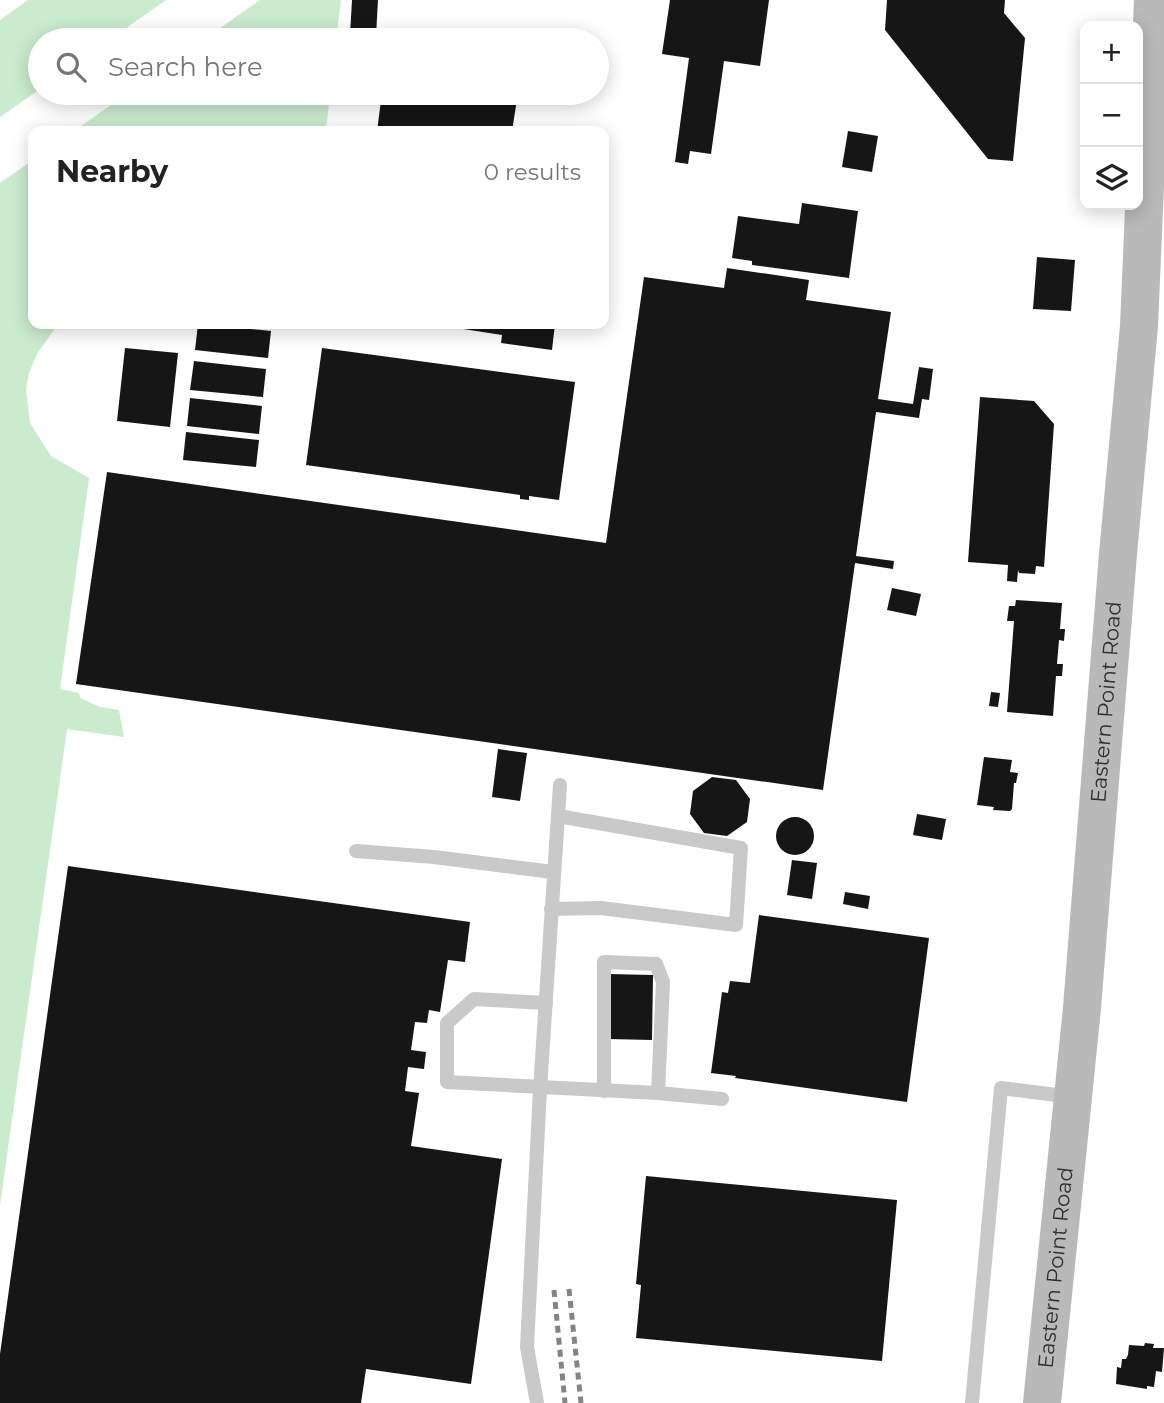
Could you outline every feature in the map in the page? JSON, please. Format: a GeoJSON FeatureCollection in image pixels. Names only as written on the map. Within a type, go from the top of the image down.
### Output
{"type":"FeatureCollection","features":[{"type":"Feature","properties":{"kind":"main road","name":"Eastern Point Road"},"geometry":{"type":"LineString","coordinates":[[1042,1403],[1153,267],[1153,0]]}},
{"type":"Feature","properties":{"kind":"lane"},"geometry":{"type":"LineString","coordinates":[[537,1403],[527,1347],[540,1088],[560,785]]}},
{"type":"Feature","properties":{"kind":"lane"},"geometry":{"type":"LineString","coordinates":[[551,909],[601,908],[736,925],[741,848],[558,816]]}},
{"type":"Feature","properties":{"kind":"lane"},"geometry":{"type":"LineString","coordinates":[[356,850],[553,872]]}},
{"type":"Feature","properties":{"kind":"lane"},"geometry":{"type":"LineString","coordinates":[[604,1091],[604,962],[656,964],[663,982],[658,1093]]}},
{"type":"Feature","properties":{"kind":"lane"},"geometry":{"type":"LineString","coordinates":[[546,1003],[474,999],[447,1023],[447,1082],[658,1093],[722,1100]]}},
{"type":"Feature","properties":{"kind":"lane"},"geometry":{"type":"LineString","coordinates":[[972,1403],[1000,1088],[1073,1097]]}},
{"type":"Feature","properties":{"kind":"shaded area"},"geometry":{"type":"Polygon","coordinates":[[[28,0],[166,0],[126,28],[28,28],[28,97],[0,117],[0,20],[28,0]]]}},
{"type":"Feature","properties":{"kind":"shaded area"},"geometry":{"type":"Polygon","coordinates":[[[260,0],[341,0],[338,28],[220,28],[260,0]]]}},
{"type":"Feature","properties":{"kind":"shaded area"},"geometry":{"type":"Polygon","coordinates":[[[111,105],[329,105],[327,126],[81,126],[111,105]]]}},
{"type":"Feature","properties":{"kind":"shaded area"},"geometry":{"type":"Polygon","coordinates":[[[28,163],[28,329],[54,329],[37,354],[29,373],[26,389],[30,423],[51,456],[89,478],[60,689],[79,693],[80,698],[100,707],[119,710],[124,737],[67,729],[0,1205],[0,183],[28,163]]]}},
{"type":"Feature","properties":{"kind":"building"},"geometry":{"type":"Polygon","coordinates":[[[352,0],[378,0],[376,28],[350,28],[352,0]]]}},
{"type":"Feature","properties":{"kind":"building"},"geometry":{"type":"Polygon","coordinates":[[[670,0],[769,0],[760,66],[724,61],[711,154],[690,151],[688,164],[675,162],[689,58],[662,54],[670,0]]]}},
{"type":"Feature","properties":{"kind":"building"},"geometry":{"type":"Polygon","coordinates":[[[887,0],[1005,0],[1004,13],[1025,38],[1013,161],[988,159],[885,30],[887,0]]]}},
{"type":"Feature","properties":{"kind":"building"},"geometry":{"type":"Polygon","coordinates":[[[380,105],[516,105],[513,126],[378,126],[380,105]]]}},
{"type":"Feature","properties":{"kind":"building"},"geometry":{"type":"Polygon","coordinates":[[[848,131],[878,136],[872,172],[842,167],[848,131]]]}},
{"type":"Feature","properties":{"kind":"building"},"geometry":{"type":"Polygon","coordinates":[[[802,203],[858,211],[849,278],[752,265],[752,261],[732,258],[738,216],[799,224],[802,203]]]}},
{"type":"Feature","properties":{"kind":"building"},"geometry":{"type":"Polygon","coordinates":[[[1037,257],[1075,260],[1071,311],[1033,309],[1037,257]]]}},
{"type":"Feature","properties":{"kind":"building"},"geometry":{"type":"Polygon","coordinates":[[[727,268],[809,280],[806,300],[891,312],[878,399],[913,404],[919,367],[933,369],[929,400],[922,399],[919,418],[876,412],[856,556],[894,561],[893,569],[855,563],[823,790],[76,684],[107,472],[606,543],[644,277],[724,288],[727,268]]]}},
{"type":"Feature","properties":{"kind":"building"},"geometry":{"type":"Polygon","coordinates":[[[197,329],[271,331],[268,358],[195,350],[197,329]]]}},
{"type":"Feature","properties":{"kind":"building"},"geometry":{"type":"Polygon","coordinates":[[[463,329],[554,329],[552,350],[501,343],[502,335],[463,329]]]}},
{"type":"Feature","properties":{"kind":"building"},"geometry":{"type":"Polygon","coordinates":[[[125,348],[178,353],[170,427],[117,421],[125,348]]]}},
{"type":"Feature","properties":{"kind":"building"},"geometry":{"type":"Polygon","coordinates":[[[322,348],[575,382],[559,500],[529,496],[529,500],[520,499],[520,495],[306,465],[322,348]]]}},
{"type":"Feature","properties":{"kind":"building"},"geometry":{"type":"Polygon","coordinates":[[[194,361],[266,369],[263,397],[190,390],[194,361]]]}},
{"type":"Feature","properties":{"kind":"building"},"geometry":{"type":"Polygon","coordinates":[[[980,397],[1034,401],[1054,424],[1044,567],[1036,566],[1035,574],[1019,573],[1018,570],[1017,582],[1007,581],[1008,565],[968,562],[980,397]]]}},
{"type":"Feature","properties":{"kind":"building"},"geometry":{"type":"Polygon","coordinates":[[[190,398],[262,406],[259,434],[187,426],[190,398]]]}},
{"type":"Feature","properties":{"kind":"building"},"geometry":{"type":"Polygon","coordinates":[[[186,432],[259,440],[256,467],[183,460],[186,432]]]}},
{"type":"Feature","properties":{"kind":"building"},"geometry":{"type":"Polygon","coordinates":[[[892,588],[921,594],[916,616],[887,610],[892,588]]]}},
{"type":"Feature","properties":{"kind":"building"},"geometry":{"type":"Polygon","coordinates":[[[1016,600],[1062,603],[1060,629],[1065,629],[1064,641],[1059,640],[1057,664],[1063,664],[1062,676],[1056,676],[1053,716],[1007,712],[1014,621],[1007,621],[1009,606],[1015,606],[1016,600]]]}},
{"type":"Feature","properties":{"kind":"building"},"geometry":{"type":"Polygon","coordinates":[[[991,692],[1000,693],[998,707],[989,706],[991,692]]]}},
{"type":"Feature","properties":{"kind":"building"},"geometry":{"type":"Polygon","coordinates":[[[498,749],[527,753],[520,801],[492,797],[498,749]]]}},
{"type":"Feature","properties":{"kind":"building"},"geometry":{"type":"Polygon","coordinates":[[[984,757],[1012,760],[1010,772],[1018,773],[1010,811],[977,805],[984,757]]]}},
{"type":"Feature","properties":{"kind":"building"},"geometry":{"type":"Polygon","coordinates":[[[712,777],[736,780],[750,799],[747,822],[727,836],[704,833],[690,814],[693,791],[712,777]]]}},
{"type":"Feature","properties":{"kind":"building"},"geometry":{"type":"Polygon","coordinates":[[[917,814],[946,819],[942,840],[913,835],[917,814]]]}},
{"type":"Feature","properties":{"kind":"building"},"geometry":{"type":"Polygon","coordinates":[[[795,817],[808,823],[814,836],[808,849],[795,855],[782,849],[776,836],[782,823],[795,817]]]}},
{"type":"Feature","properties":{"kind":"building"},"geometry":{"type":"Polygon","coordinates":[[[792,860],[817,863],[812,899],[787,895],[792,860]]]}},
{"type":"Feature","properties":{"kind":"building"},"geometry":{"type":"Polygon","coordinates":[[[68,866],[470,922],[465,962],[448,960],[440,1012],[429,1010],[427,1023],[415,1022],[411,1050],[426,1052],[424,1069],[408,1067],[405,1091],[419,1093],[411,1146],[502,1159],[471,1384],[366,1369],[361,1403],[0,1403],[0,1354],[68,866]]]}},
{"type":"Feature","properties":{"kind":"building"},"geometry":{"type":"Polygon","coordinates":[[[845,892],[870,896],[868,909],[843,904],[845,892]]]}},
{"type":"Feature","properties":{"kind":"building"},"geometry":{"type":"Polygon","coordinates":[[[759,915],[929,938],[907,1102],[711,1073],[722,992],[728,993],[730,981],[750,983],[759,915]]]}},
{"type":"Feature","properties":{"kind":"building"},"geometry":{"type":"Polygon","coordinates":[[[609,974],[653,975],[652,1040],[608,1039],[609,974]]]}},
{"type":"Feature","properties":{"kind":"building"},"geometry":{"type":"Polygon","coordinates":[[[646,1176],[897,1200],[882,1361],[636,1338],[641,1285],[636,1284],[646,1176]]]}},
{"type":"Feature","properties":{"kind":"building"},"geometry":{"type":"Polygon","coordinates":[[[1145,1343],[1154,1344],[1153,1348],[1164,1348],[1162,1372],[1156,1371],[1154,1387],[1147,1386],[1147,1389],[1116,1384],[1117,1367],[1121,1368],[1122,1359],[1126,1359],[1129,1345],[1144,1346],[1145,1343]]]}},
{"type":"Feature","properties":{"kind":"railway"},"geometry":{"type":"LineString","coordinates":[[569,1289],[581,1403]]}},
{"type":"Feature","properties":{"kind":"railway"},"geometry":{"type":"LineString","coordinates":[[554,1290],[565,1403]]}}]}
